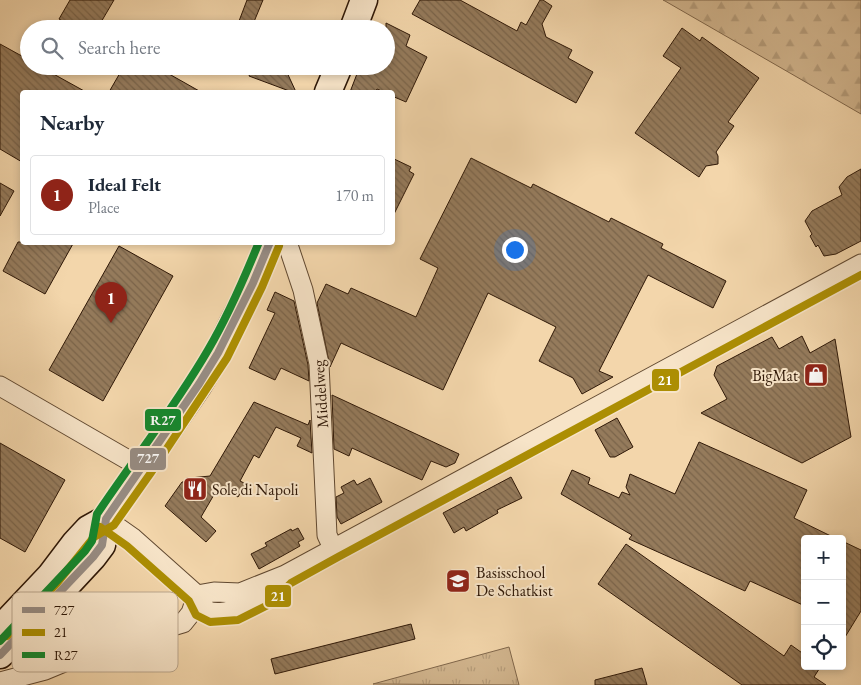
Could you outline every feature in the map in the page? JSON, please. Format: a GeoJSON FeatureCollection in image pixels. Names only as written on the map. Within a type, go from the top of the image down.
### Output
{"type":"FeatureCollection","features":[{"type":"Feature","properties":{"kind":"main road"},"geometry":{"type":"LineString","coordinates":[[356,20],[364,0]]}},
{"type":"Feature","properties":{"kind":"main road"},"geometry":{"type":"LineString","coordinates":[[329,90],[335,75]]}},
{"type":"Feature","properties":{"kind":"main road"},"geometry":{"type":"LineString","coordinates":[[55,592],[93,557],[102,545],[106,519],[199,384],[218,353],[253,283],[269,245]]}},
{"type":"Feature","properties":{"kind":"street","name":"Middelweg"},"geometry":{"type":"LineString","coordinates":[[288,245],[303,290],[319,364],[327,535],[333,548]]}},
{"type":"Feature","properties":{"kind":"street"},"geometry":{"type":"LineString","coordinates":[[106,519],[133,538],[197,595],[203,608],[211,612],[235,610],[266,595],[285,575],[333,548],[861,264]]}},
{"type":"Feature","properties":{"kind":"street"},"geometry":{"type":"LineString","coordinates":[[0,386],[142,468]]}},
{"type":"Feature","properties":{"kind":"street"},"geometry":{"type":"LineString","coordinates":[[178,624],[183,623],[191,613],[197,595]]}},
{"type":"Feature","properties":{"kind":"street"},"geometry":{"type":"LineString","coordinates":[[0,682],[38,672]]}},
{"type":"Feature","properties":{"kind":"green space"},"geometry":{"type":"Polygon","coordinates":[[[663,0],[861,0],[861,114],[665,1],[663,0]]]}},
{"type":"Feature","properties":{"kind":"green space"},"geometry":{"type":"Polygon","coordinates":[[[509,647],[519,685],[373,684],[509,647]]]}},
{"type":"Feature","properties":{"kind":"building"},"geometry":{"type":"Polygon","coordinates":[[[70,0],[114,0],[102,20],[59,19],[70,0]]]}},
{"type":"Feature","properties":{"kind":"building"},"geometry":{"type":"Polygon","coordinates":[[[247,0],[263,0],[255,20],[239,20],[247,0]]]}},
{"type":"Feature","properties":{"kind":"building"},"geometry":{"type":"Polygon","coordinates":[[[420,0],[460,0],[517,31],[521,22],[526,25],[540,0],[543,0],[552,6],[542,24],[546,37],[572,50],[568,58],[593,72],[576,103],[412,14],[420,0]]]}},
{"type":"Feature","properties":{"kind":"building"},"geometry":{"type":"Polygon","coordinates":[[[395,28],[410,35],[406,46],[427,57],[406,102],[395,97],[395,90],[351,90],[357,75],[395,75],[395,28]]]}},
{"type":"Feature","properties":{"kind":"building"},"geometry":{"type":"Polygon","coordinates":[[[682,28],[700,41],[702,37],[759,78],[728,122],[734,126],[716,152],[718,164],[706,166],[699,177],[635,133],[681,68],[663,56],[682,28]]]}},
{"type":"Feature","properties":{"kind":"building"},"geometry":{"type":"Polygon","coordinates":[[[0,44],[20,55],[20,75],[55,75],[82,90],[20,90],[20,161],[0,149],[0,44]]]}},
{"type":"Feature","properties":{"kind":"building"},"geometry":{"type":"Polygon","coordinates":[[[119,75],[171,75],[197,90],[110,90],[119,75]]]}},
{"type":"Feature","properties":{"kind":"building"},"geometry":{"type":"Polygon","coordinates":[[[288,75],[295,90],[287,90],[249,76],[288,75]]]}},
{"type":"Feature","properties":{"kind":"building"},"geometry":{"type":"Polygon","coordinates":[[[471,158],[531,188],[533,184],[609,222],[611,218],[663,244],[661,248],[726,281],[713,308],[648,275],[599,371],[613,377],[582,394],[573,378],[539,361],[556,327],[488,293],[443,390],[341,343],[330,367],[317,303],[326,284],[348,294],[351,288],[416,317],[438,268],[420,259],[471,158]]]}},
{"type":"Feature","properties":{"kind":"building"},"geometry":{"type":"Polygon","coordinates":[[[395,159],[411,167],[409,171],[414,174],[395,212],[395,159]]]}},
{"type":"Feature","properties":{"kind":"building"},"geometry":{"type":"Polygon","coordinates":[[[861,169],[861,241],[836,254],[824,256],[810,236],[812,234],[805,221],[812,211],[842,195],[839,187],[847,177],[861,169]]]}},
{"type":"Feature","properties":{"kind":"building"},"geometry":{"type":"Polygon","coordinates":[[[0,183],[14,191],[0,216],[0,183]]]}},
{"type":"Feature","properties":{"kind":"building"},"geometry":{"type":"Polygon","coordinates":[[[18,242],[20,242],[20,245],[72,245],[45,294],[3,271],[18,242]]]}},
{"type":"Feature","properties":{"kind":"building"},"geometry":{"type":"Polygon","coordinates":[[[119,246],[173,276],[103,401],[49,370],[119,246]]]}},
{"type":"Feature","properties":{"kind":"building"},"geometry":{"type":"Polygon","coordinates":[[[275,292],[294,301],[308,365],[309,381],[281,368],[275,380],[249,368],[275,313],[267,310],[275,292]]]}},
{"type":"Feature","properties":{"kind":"building"},"geometry":{"type":"Polygon","coordinates":[[[802,336],[810,353],[835,339],[851,437],[802,463],[701,413],[727,399],[714,375],[717,366],[772,337],[779,349],[802,336]]]}},
{"type":"Feature","properties":{"kind":"building"},"geometry":{"type":"Polygon","coordinates":[[[332,395],[459,454],[455,463],[446,467],[431,461],[422,480],[352,448],[349,456],[334,449],[332,395]]]}},
{"type":"Feature","properties":{"kind":"building"},"geometry":{"type":"Polygon","coordinates":[[[254,402],[308,425],[310,420],[312,453],[297,446],[301,438],[276,427],[259,458],[254,455],[240,481],[246,484],[238,497],[228,491],[215,493],[201,517],[216,531],[206,542],[165,506],[182,482],[191,481],[190,478],[210,476],[254,402]]]}},
{"type":"Feature","properties":{"kind":"building"},"geometry":{"type":"Polygon","coordinates":[[[617,418],[633,447],[615,457],[610,457],[595,430],[617,418]]]}},
{"type":"Feature","properties":{"kind":"building"},"geometry":{"type":"Polygon","coordinates":[[[699,442],[807,490],[794,518],[829,535],[801,535],[801,604],[750,581],[745,591],[629,539],[632,535],[561,494],[572,470],[590,478],[588,484],[619,498],[622,492],[630,495],[626,487],[630,474],[675,494],[699,442]]]}},
{"type":"Feature","properties":{"kind":"building"},"geometry":{"type":"Polygon","coordinates":[[[0,443],[65,480],[25,552],[0,538],[0,443]]]}},
{"type":"Feature","properties":{"kind":"building"},"geometry":{"type":"Polygon","coordinates":[[[511,477],[522,498],[497,510],[498,513],[466,531],[464,527],[454,533],[443,513],[511,477]]]}},
{"type":"Feature","properties":{"kind":"building"},"geometry":{"type":"Polygon","coordinates":[[[370,478],[382,502],[341,524],[337,517],[336,497],[344,493],[341,487],[354,480],[357,485],[370,478]]]}},
{"type":"Feature","properties":{"kind":"building"},"geometry":{"type":"Polygon","coordinates":[[[298,528],[304,539],[298,542],[300,546],[259,569],[251,554],[267,546],[265,543],[291,529],[292,531],[298,528]]]}},
{"type":"Feature","properties":{"kind":"building"},"geometry":{"type":"Polygon","coordinates":[[[846,543],[861,550],[861,611],[846,635],[846,543]]]}},
{"type":"Feature","properties":{"kind":"building"},"geometry":{"type":"Polygon","coordinates":[[[626,544],[784,656],[791,645],[801,652],[801,670],[818,670],[814,677],[826,685],[742,685],[598,584],[626,544]]]}},
{"type":"Feature","properties":{"kind":"building"},"geometry":{"type":"Polygon","coordinates":[[[411,624],[415,639],[275,674],[271,659],[411,624]]]}},
{"type":"Feature","properties":{"kind":"building"},"geometry":{"type":"Polygon","coordinates":[[[642,668],[647,685],[595,685],[595,680],[642,668]]]}},
{"type":"Feature","properties":{"kind":"transit line","name":"R27"},"geometry":{"type":"LineString","coordinates":[[46,592],[92,541],[97,514],[168,412],[208,350],[235,297],[258,245]]}},
{"type":"Feature","properties":{"kind":"transit line","name":"727"},"geometry":{"type":"LineString","coordinates":[[60,592],[102,545],[106,519],[199,384],[218,353],[253,283],[269,245]]}},
{"type":"Feature","properties":{"kind":"transit line","name":"21"},"geometry":{"type":"LineString","coordinates":[[49,592],[94,537],[114,525],[150,474],[227,358],[262,287],[279,246]]}},
{"type":"Feature","properties":{"kind":"transit line","name":"21"},"geometry":{"type":"LineString","coordinates":[[100,527],[127,546],[189,601],[196,615],[210,622],[238,620],[270,604],[291,583],[861,275]]}},
{"type":"Feature","properties":{"kind":"transit line","name":"R27"},"geometry":{"type":"LineString","coordinates":[[0,641],[12,628]]}},
{"type":"Feature","properties":{"kind":"transit line","name":"21"},"geometry":{"type":"LineString","coordinates":[[7,636],[12,631]]}},
{"type":"Feature","properties":{"kind":"transit line","name":"727"},"geometry":{"type":"LineString","coordinates":[[0,655],[12,642]]}},
{"type":"Feature","properties":{"kind":"place","name":"Ideal Felt"},"geometry":{"type":"Point","coordinates":[111,323]}},
{"type":"Feature","properties":{"kind":"place","name":"BigMat"},"geometry":{"type":"Point","coordinates":[816,375]}},
{"type":"Feature","properties":{"kind":"place","name":"Sole di Napoli"},"geometry":{"type":"Point","coordinates":[195,489]}},
{"type":"Feature","properties":{"kind":"place","name":"Basisschool De Schatkist"},"geometry":{"type":"Point","coordinates":[458,581]}}]}
